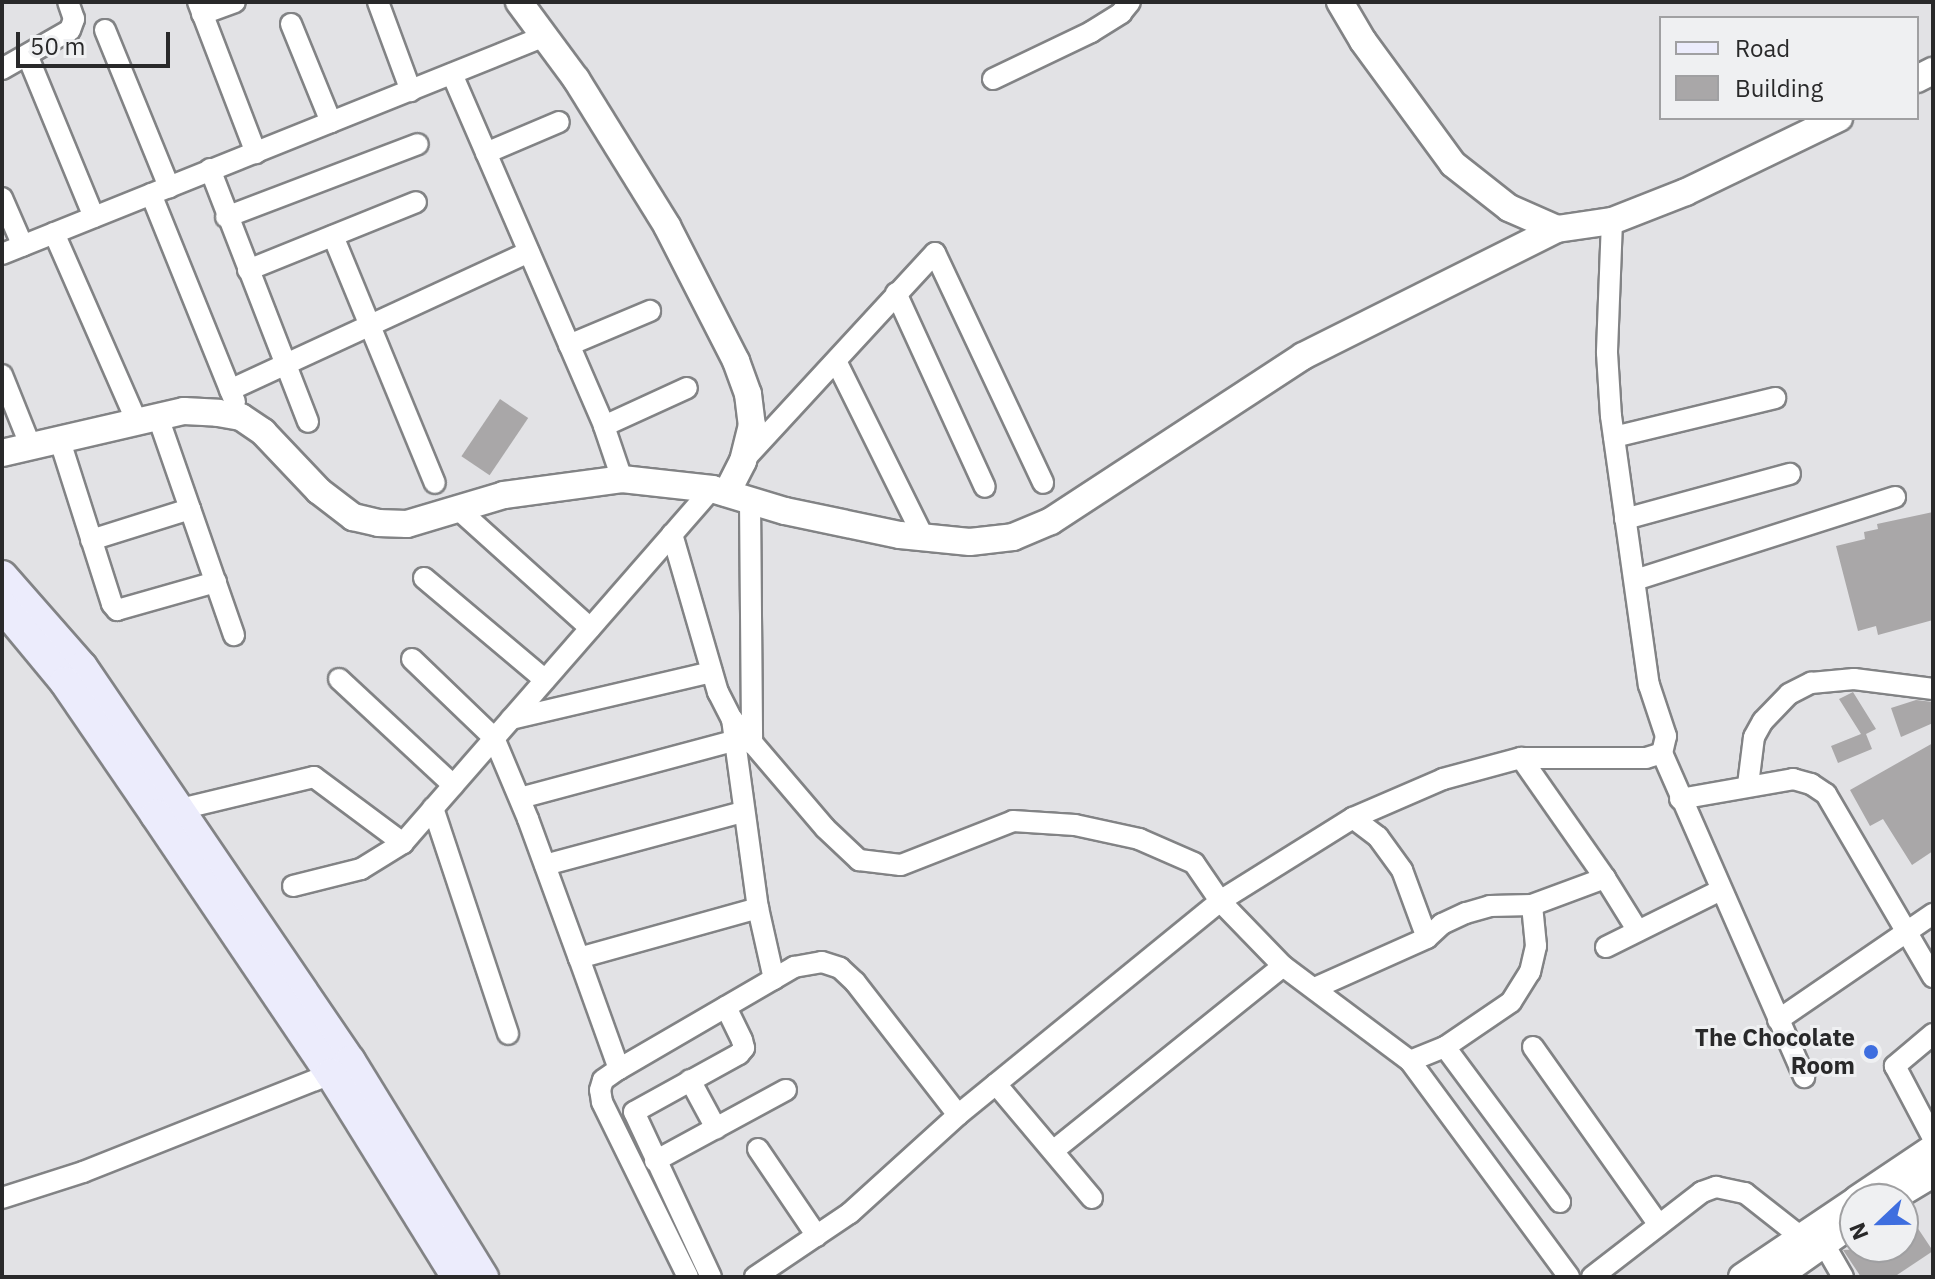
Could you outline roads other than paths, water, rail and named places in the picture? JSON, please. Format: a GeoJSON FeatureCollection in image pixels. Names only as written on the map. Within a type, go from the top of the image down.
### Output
{"type":"FeatureCollection","features":[{"type":"Feature","properties":{"kind":"main road"},"geometry":{"type":"LineString","coordinates":[[2,576],[82,667],[167,812],[457,1277]]}},
{"type":"Feature","properties":{"kind":"main road"},"geometry":{"type":"LineString","coordinates":[[2,606],[167,812],[350,1061],[483,1277]]}},
{"type":"Feature","properties":{"kind":"street"},"geometry":{"type":"LineString","coordinates":[[3,67],[28,57],[70,30],[74,19],[68,2]]}},
{"type":"Feature","properties":{"kind":"street"},"geometry":{"type":"LineString","coordinates":[[235,2],[200,8],[256,153]]}},
{"type":"Feature","properties":{"kind":"street"},"geometry":{"type":"LineString","coordinates":[[378,2],[411,91]]}},
{"type":"Feature","properties":{"kind":"street"},"geometry":{"type":"LineString","coordinates":[[519,2],[545,36],[667,226],[736,361],[752,425],[730,494],[743,812],[758,908],[774,979]]}},
{"type":"Feature","properties":{"kind":"street"},"geometry":{"type":"LineString","coordinates":[[993,79],[1091,32],[1121,13],[1130,2]]}},
{"type":"Feature","properties":{"kind":"street"},"geometry":{"type":"LineString","coordinates":[[1340,2],[1363,41],[1453,164],[1509,208],[1557,229]]}},
{"type":"Feature","properties":{"kind":"street"},"geometry":{"type":"LineString","coordinates":[[291,24],[331,122]]}},
{"type":"Feature","properties":{"kind":"street"},"geometry":{"type":"LineString","coordinates":[[105,30],[241,417]]}},
{"type":"Feature","properties":{"kind":"street"},"geometry":{"type":"LineString","coordinates":[[2,254],[545,36]]}},
{"type":"Feature","properties":{"kind":"street"},"geometry":{"type":"LineString","coordinates":[[28,57],[94,217]]}},
{"type":"Feature","properties":{"kind":"street"},"geometry":{"type":"LineString","coordinates":[[452,74],[604,426],[622,479]]}},
{"type":"Feature","properties":{"kind":"street"},"geometry":{"type":"LineString","coordinates":[[2,453],[184,411],[241,417],[263,432],[319,491],[353,517],[407,524],[549,487],[622,479],[730,494],[800,514],[924,538],[970,542],[1013,537],[1051,521],[1303,356],[1557,229],[1612,221],[1686,192],[1835,120]]}},
{"type":"Feature","properties":{"kind":"street"},"geometry":{"type":"LineString","coordinates":[[486,153],[559,122]]}},
{"type":"Feature","properties":{"kind":"street"},"geometry":{"type":"LineString","coordinates":[[226,217],[418,144]]}},
{"type":"Feature","properties":{"kind":"street"},"geometry":{"type":"LineString","coordinates":[[210,169],[226,217],[308,422]]}},
{"type":"Feature","properties":{"kind":"street"},"geometry":{"type":"LineString","coordinates":[[2,198],[23,246]]}},
{"type":"Feature","properties":{"kind":"street"},"geometry":{"type":"LineString","coordinates":[[248,270],[416,202]]}},
{"type":"Feature","properties":{"kind":"street"},"geometry":{"type":"LineString","coordinates":[[1612,221],[1607,353],[1614,437],[1649,685],[1666,736],[1662,753],[1804,1077]]}},
{"type":"Feature","properties":{"kind":"street"},"geometry":{"type":"LineString","coordinates":[[54,233],[190,509],[234,635]]}},
{"type":"Feature","properties":{"kind":"street"},"geometry":{"type":"LineString","coordinates":[[333,236],[435,483]]}},
{"type":"Feature","properties":{"kind":"street"},"geometry":{"type":"LineString","coordinates":[[230,390],[529,252]]}},
{"type":"Feature","properties":{"kind":"street"},"geometry":{"type":"LineString","coordinates":[[743,461],[837,363],[896,293],[935,253],[1043,483]]}},
{"type":"Feature","properties":{"kind":"street"},"geometry":{"type":"LineString","coordinates":[[896,293],[985,487]]}},
{"type":"Feature","properties":{"kind":"street"},"geometry":{"type":"LineString","coordinates":[[569,345],[650,311]]}},
{"type":"Feature","properties":{"kind":"street"},"geometry":{"type":"LineString","coordinates":[[837,363],[924,538]]}},
{"type":"Feature","properties":{"kind":"street"},"geometry":{"type":"LineString","coordinates":[[2,375],[31,447]]}},
{"type":"Feature","properties":{"kind":"street"},"geometry":{"type":"LineString","coordinates":[[604,426],[687,388]]}},
{"type":"Feature","properties":{"kind":"street"},"geometry":{"type":"LineString","coordinates":[[1614,437],[1775,398]]}},
{"type":"Feature","properties":{"kind":"street"},"geometry":{"type":"LineString","coordinates":[[60,441],[117,610],[216,582]]}},
{"type":"Feature","properties":{"kind":"street"},"geometry":{"type":"LineString","coordinates":[[1625,519],[1790,474]]}},
{"type":"Feature","properties":{"kind":"street"},"geometry":{"type":"LineString","coordinates":[[293,886],[361,869],[403,843],[672,534],[730,494]]}},
{"type":"Feature","properties":{"kind":"street"},"geometry":{"type":"LineString","coordinates":[[1635,580],[1895,497]]}},
{"type":"Feature","properties":{"kind":"street"},"geometry":{"type":"LineString","coordinates":[[91,540],[190,509]]}},
{"type":"Feature","properties":{"kind":"street"},"geometry":{"type":"LineString","coordinates":[[458,509],[590,628]]}},
{"type":"Feature","properties":{"kind":"street"},"geometry":{"type":"LineString","coordinates":[[672,534],[712,672],[742,743],[859,860],[901,865],[1013,821],[1075,825],[1139,839],[1194,863],[1220,901],[1283,966],[1410,1061],[1569,1277]]}},
{"type":"Feature","properties":{"kind":"street"},"geometry":{"type":"LineString","coordinates":[[424,578],[545,680]]}},
{"type":"Feature","properties":{"kind":"street"},"geometry":{"type":"LineString","coordinates":[[412,659],[494,738],[520,798],[619,1069]]}},
{"type":"Feature","properties":{"kind":"street"},"geometry":{"type":"LineString","coordinates":[[511,719],[712,672]]}},
{"type":"Feature","properties":{"kind":"street"},"geometry":{"type":"LineString","coordinates":[[339,679],[453,785]]}},
{"type":"Feature","properties":{"kind":"street"},"geometry":{"type":"LineString","coordinates":[[1748,785],[1754,737],[1763,721],[1789,694],[1811,683],[1854,679],[1933,689]]}},
{"type":"Feature","properties":{"kind":"street"},"geometry":{"type":"LineString","coordinates":[[520,798],[742,743]]}},
{"type":"Feature","properties":{"kind":"street"},"geometry":{"type":"LineString","coordinates":[[755,1277],[850,1213],[958,1115],[1220,901],[1353,818],[1443,779],[1521,758],[1646,758],[1662,753]]}},
{"type":"Feature","properties":{"kind":"street"},"geometry":{"type":"LineString","coordinates":[[1521,758],[1638,931]]}},
{"type":"Feature","properties":{"kind":"street"},"geometry":{"type":"LineString","coordinates":[[167,812],[314,777],[403,843]]}},
{"type":"Feature","properties":{"kind":"street"},"geometry":{"type":"LineString","coordinates":[[1680,799],[1793,779],[1811,784],[1826,794],[1933,977]]}},
{"type":"Feature","properties":{"kind":"street"},"geometry":{"type":"LineString","coordinates":[[433,808],[508,1034]]}},
{"type":"Feature","properties":{"kind":"street"},"geometry":{"type":"LineString","coordinates":[[545,865],[743,812]]}},
{"type":"Feature","properties":{"kind":"street"},"geometry":{"type":"LineString","coordinates":[[1353,818],[1378,837],[1402,870],[1427,938]]}},
{"type":"Feature","properties":{"kind":"street"},"geometry":{"type":"LineString","coordinates":[[1315,988],[1427,938],[1442,924],[1466,913],[1490,906],[1532,905],[1605,878]]}},
{"type":"Feature","properties":{"kind":"street"},"geometry":{"type":"LineString","coordinates":[[1606,947],[1721,890]]}},
{"type":"Feature","properties":{"kind":"street"},"geometry":{"type":"LineString","coordinates":[[1410,1061],[1445,1047],[1490,1019],[1518,992],[1530,972],[1536,946],[1532,905]]}},
{"type":"Feature","properties":{"kind":"street"},"geometry":{"type":"LineString","coordinates":[[579,958],[758,908]]}},
{"type":"Feature","properties":{"kind":"street"},"geometry":{"type":"LineString","coordinates":[[1778,1020],[1933,914]]}},
{"type":"Feature","properties":{"kind":"street"},"geometry":{"type":"LineString","coordinates":[[688,1277],[602,1102],[600,1090],[603,1080],[619,1069],[794,967],[822,962],[840,968],[855,982],[958,1115]]}},
{"type":"Feature","properties":{"kind":"street"},"geometry":{"type":"LineString","coordinates":[[1053,1151],[1283,966]]}},
{"type":"Feature","properties":{"kind":"street"},"geometry":{"type":"LineString","coordinates":[[711,1277],[634,1112],[739,1054],[744,1048],[726,1007]]}},
{"type":"Feature","properties":{"kind":"street"},"geometry":{"type":"LineString","coordinates":[[1933,1034],[1895,1066],[1933,1138]]}},
{"type":"Feature","properties":{"kind":"street"},"geometry":{"type":"LineString","coordinates":[[1445,1047],[1560,1202]]}},
{"type":"Feature","properties":{"kind":"street"},"geometry":{"type":"LineString","coordinates":[[1533,1047],[1659,1225]]}},
{"type":"Feature","properties":{"kind":"street"},"geometry":{"type":"LineString","coordinates":[[2,1198],[83,1172],[331,1074]]}},
{"type":"Feature","properties":{"kind":"street"},"geometry":{"type":"LineString","coordinates":[[690,1080],[716,1128]]}},
{"type":"Feature","properties":{"kind":"street"},"geometry":{"type":"LineString","coordinates":[[996,1084],[1092,1198]]}},
{"type":"Feature","properties":{"kind":"street"},"geometry":{"type":"LineString","coordinates":[[655,1161],[786,1090]]}},
{"type":"Feature","properties":{"kind":"street"},"geometry":{"type":"LineString","coordinates":[[1881,1183],[1933,1148]]}},
{"type":"Feature","properties":{"kind":"street"},"geometry":{"type":"LineString","coordinates":[[758,1149],[817,1236]]}},
{"type":"Feature","properties":{"kind":"street"},"geometry":{"type":"LineString","coordinates":[[1592,1277],[1702,1192],[1716,1187],[1745,1193],[1812,1240],[1843,1277]]}},
{"type":"Feature","properties":{"kind":"street"},"geometry":{"type":"LineString","coordinates":[[1777,1277],[1839,1215]]}},
{"type":"Feature","properties":{"kind":"street"},"geometry":{"type":"LineString","coordinates":[[1742,1277],[1839,1229]]}},
{"type":"Feature","properties":{"kind":"place","name":"The Chocolate Room"},"geometry":{"type":"Point","coordinates":[1871,1052]}}]}
